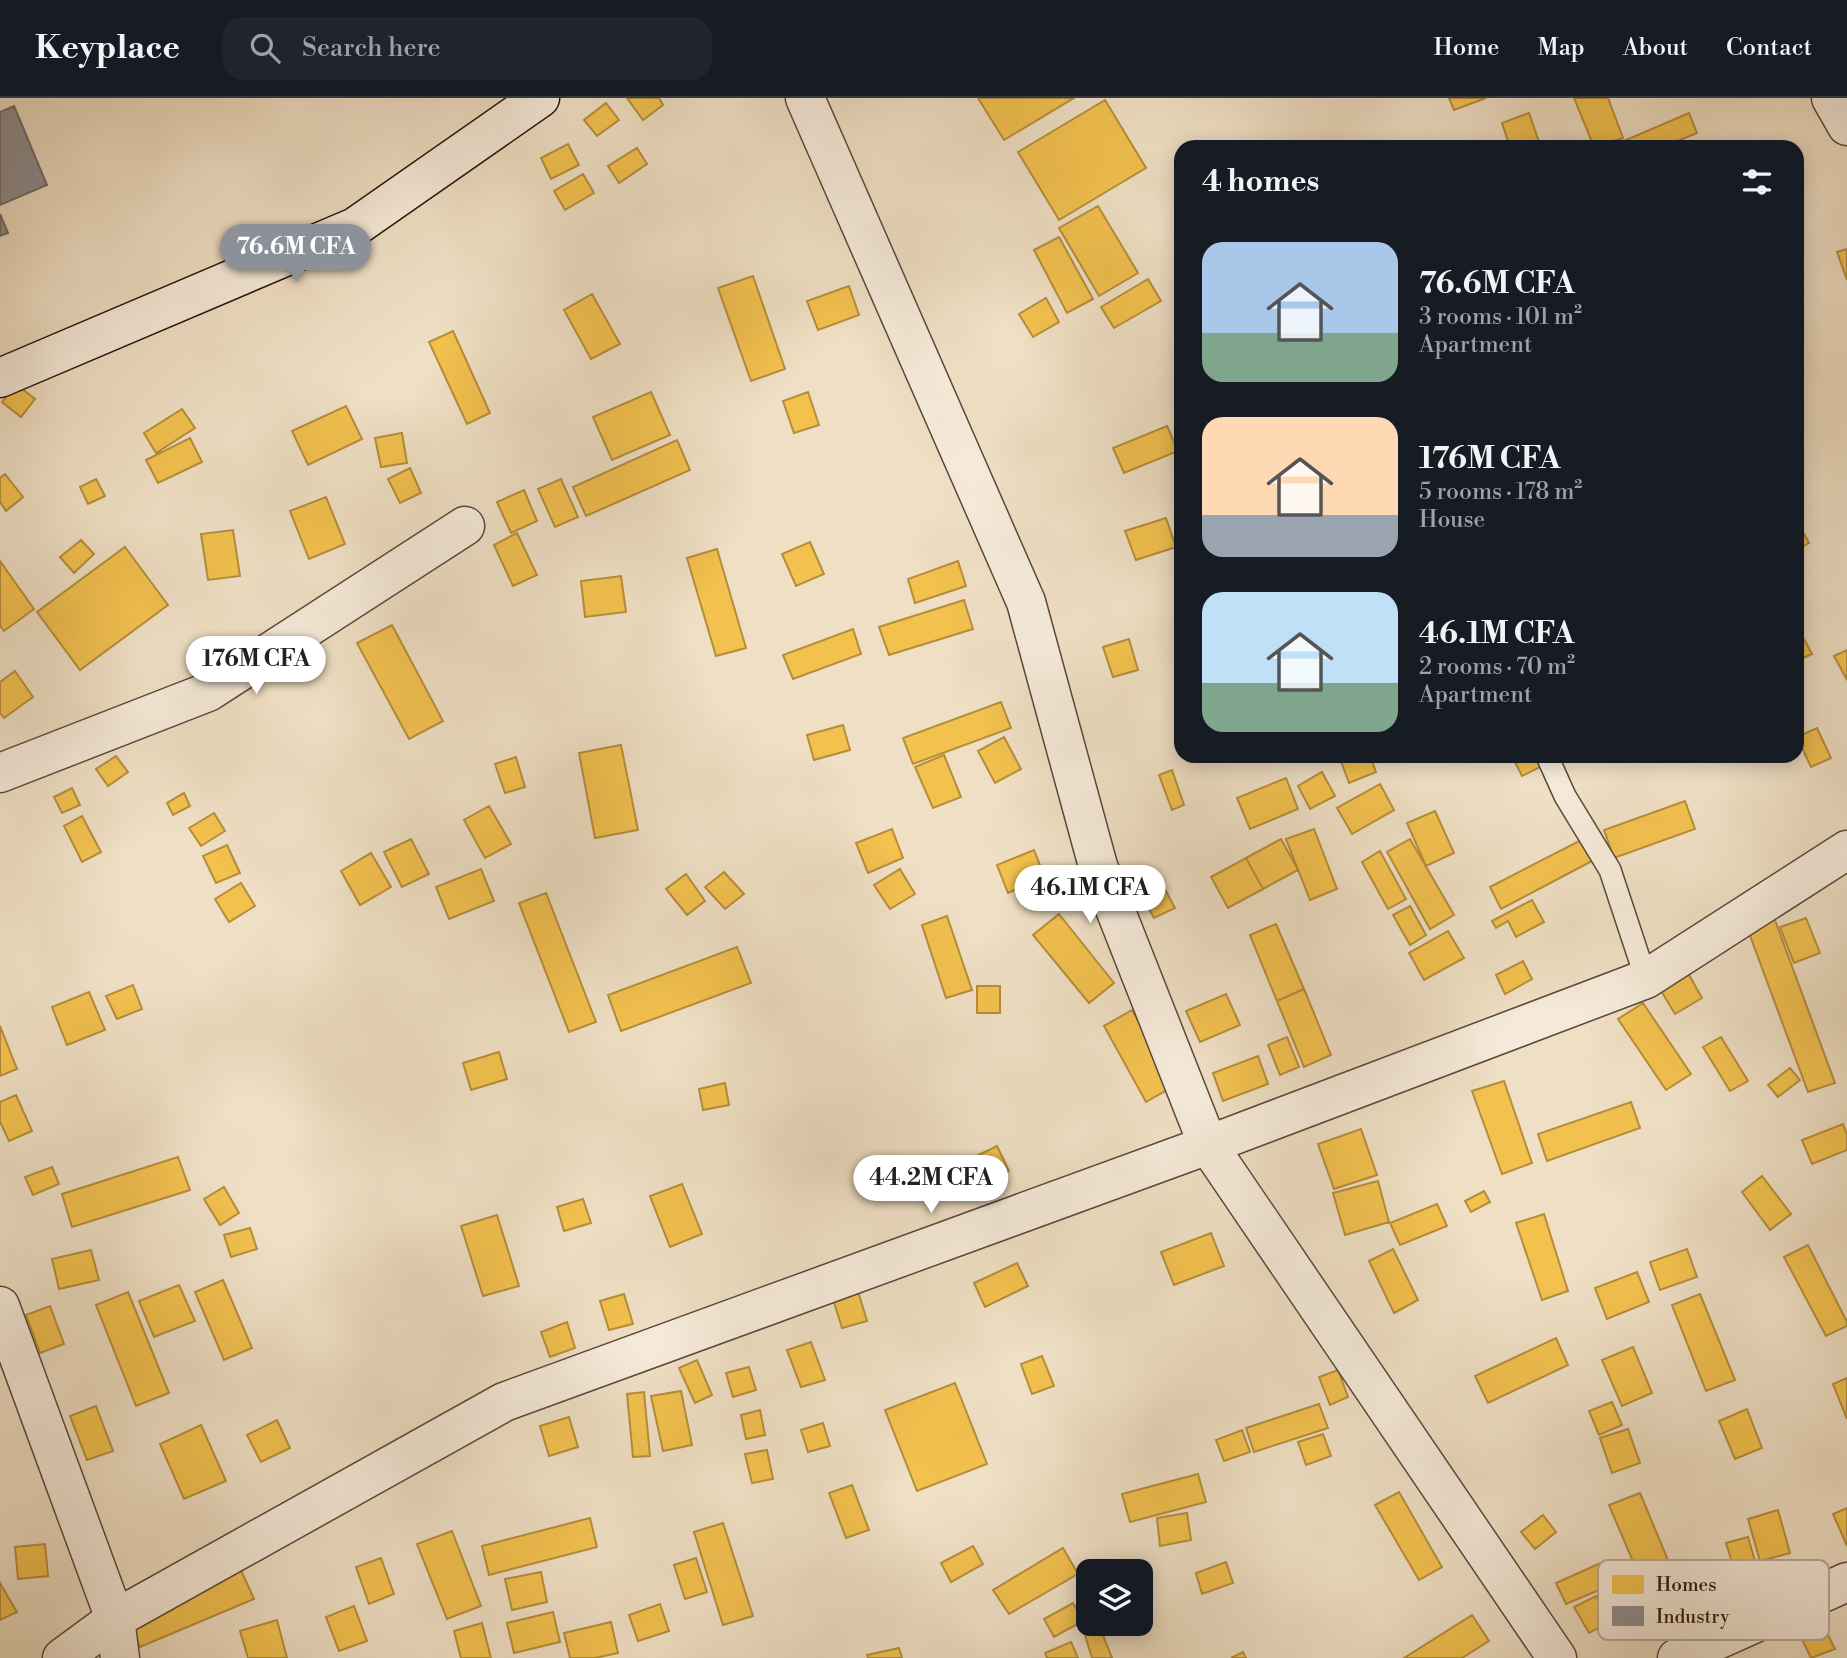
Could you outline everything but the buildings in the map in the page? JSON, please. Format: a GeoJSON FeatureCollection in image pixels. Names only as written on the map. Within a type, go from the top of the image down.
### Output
{"type":"FeatureCollection","features":[{"type":"Feature","properties":{"kind":"street"},"geometry":{"type":"LineString","coordinates":[[0,378],[355,227],[540,98]]}},
{"type":"Feature","properties":{"kind":"street"},"geometry":{"type":"LineString","coordinates":[[805,98],[1026,602],[1098,866],[1209,1145],[1558,1658]]}},
{"type":"Feature","properties":{"kind":"street"},"geometry":{"type":"LineString","coordinates":[[1831,98],[1847,126]]}},
{"type":"Feature","properties":{"kind":"street"},"geometry":{"type":"LineString","coordinates":[[0,774],[208,692],[465,526]]}},
{"type":"Feature","properties":{"kind":"street"},"geometry":{"type":"LineString","coordinates":[[62,1658],[115,1619],[504,1402],[1209,1145],[1646,979],[1847,850]]}},
{"type":"Feature","properties":{"kind":"street"},"geometry":{"type":"LineString","coordinates":[[0,1306],[115,1619],[120,1658]]}},
{"type":"Feature","properties":{"kind":"street"},"geometry":{"type":"LineString","coordinates":[[1829,1590],[1847,1582]]}},
{"type":"Feature","properties":{"kind":"street"},"geometry":{"type":"LineString","coordinates":[[1677,1658],[1717,1640]]}},
{"type":"Feature","properties":{"kind":"lane"},"geometry":{"type":"LineString","coordinates":[[1550,763],[1565,796],[1609,870],[1646,979]]}}]}
